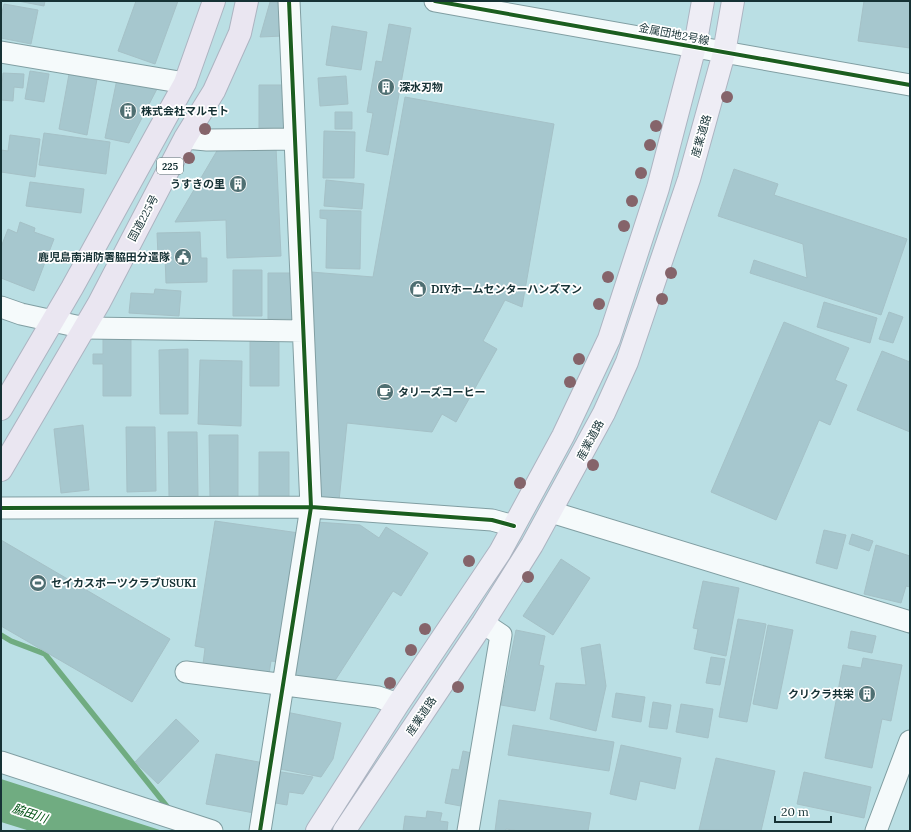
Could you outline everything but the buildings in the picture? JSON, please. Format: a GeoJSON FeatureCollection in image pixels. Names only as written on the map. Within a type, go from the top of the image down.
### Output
{"type":"FeatureCollection","features":[{"type":"Feature","properties":{"kind":"highway","name":"225"},"geometry":{"type":"LineString","coordinates":[[1,409],[54,320],[185,83],[214,1]]}},
{"type":"Feature","properties":{"kind":"highway","name":"国道225号"},"geometry":{"type":"LineString","coordinates":[[1,470],[85,328],[185,138],[214,91],[240,33],[247,1]]}},
{"type":"Feature","properties":{"kind":"main road"},"geometry":{"type":"LineString","coordinates":[[317,831],[398,704],[500,552],[563,436],[610,339],[658,188],[695,46],[703,1]]}},
{"type":"Feature","properties":{"kind":"main road","name":"産業道路"},"geometry":{"type":"LineString","coordinates":[[344,831],[483,623],[532,545],[604,413],[627,362],[689,179],[724,53],[733,1]]}},
{"type":"Feature","properties":{"kind":"street"},"geometry":{"type":"LineString","coordinates":[[260,831],[311,507],[289,1]]}},
{"type":"Feature","properties":{"kind":"street","name":"金属団地2号線"},"geometry":{"type":"LineString","coordinates":[[435,1],[910,85]]}},
{"type":"Feature","properties":{"kind":"street"},"geometry":{"type":"LineString","coordinates":[[1,52],[185,83]]}},
{"type":"Feature","properties":{"kind":"street"},"geometry":{"type":"LineString","coordinates":[[185,138],[206,140],[294,139]]}},
{"type":"Feature","properties":{"kind":"street"},"geometry":{"type":"LineString","coordinates":[[1,307],[21,314],[85,328],[303,331]]}},
{"type":"Feature","properties":{"kind":"street"},"geometry":{"type":"LineString","coordinates":[[1,508],[311,507],[492,520],[514,526]]}},
{"type":"Feature","properties":{"kind":"street"},"geometry":{"type":"LineString","coordinates":[[551,512],[910,622]]}},
{"type":"Feature","properties":{"kind":"street"},"geometry":{"type":"LineString","coordinates":[[468,831],[501,635],[483,623]]}},
{"type":"Feature","properties":{"kind":"street"},"geometry":{"type":"LineString","coordinates":[[186,672],[378,697],[398,704]]}},
{"type":"Feature","properties":{"kind":"street"},"geometry":{"type":"LineString","coordinates":[[876,831],[910,741]]}},
{"type":"Feature","properties":{"kind":"street"},"geometry":{"type":"LineString","coordinates":[[1,762],[212,831]]}},
{"type":"Feature","properties":{"kind":"water","name":"脇田川"},"geometry":{"type":"Polygon","coordinates":[[[1,779],[163,831],[30,831],[1,822],[1,779]]]}},
{"type":"Feature","properties":{"kind":"waterway"},"geometry":{"type":"LineString","coordinates":[[1,635],[11,641],[45,654],[169,809]]}},
{"type":"Feature","properties":{"kind":"cycle path"},"geometry":{"type":"LineString","coordinates":[[260,831],[311,507],[289,1]]}},
{"type":"Feature","properties":{"kind":"cycle path"},"geometry":{"type":"LineString","coordinates":[[435,1],[910,85]]}},
{"type":"Feature","properties":{"kind":"cycle path"},"geometry":{"type":"LineString","coordinates":[[1,508],[311,507],[492,520],[514,526]]}},
{"type":"Feature","properties":{"kind":"place","name":"深水刃物"},"geometry":{"type":"Point","coordinates":[386,87]}},
{"type":"Feature","properties":{"kind":"place","name":"株式会社マルモト"},"geometry":{"type":"Point","coordinates":[128,111]}},
{"type":"Feature","properties":{"kind":"place","name":"うすきの里"},"geometry":{"type":"Point","coordinates":[238,184]}},
{"type":"Feature","properties":{"kind":"place","name":"鹿児島南消防署脇田分遣隊"},"geometry":{"type":"Point","coordinates":[183,257]}},
{"type":"Feature","properties":{"kind":"place","name":"DIYホームセンターハンズマン"},"geometry":{"type":"Point","coordinates":[418,289]}},
{"type":"Feature","properties":{"kind":"place","name":"タリーズコーヒー"},"geometry":{"type":"Point","coordinates":[385,392]}},
{"type":"Feature","properties":{"kind":"place","name":"セイカスポーツクラブUSUKI"},"geometry":{"type":"Point","coordinates":[38,583]}},
{"type":"Feature","properties":{"kind":"place","name":"クリクラ共栄"},"geometry":{"type":"Point","coordinates":[867,694]}}]}
